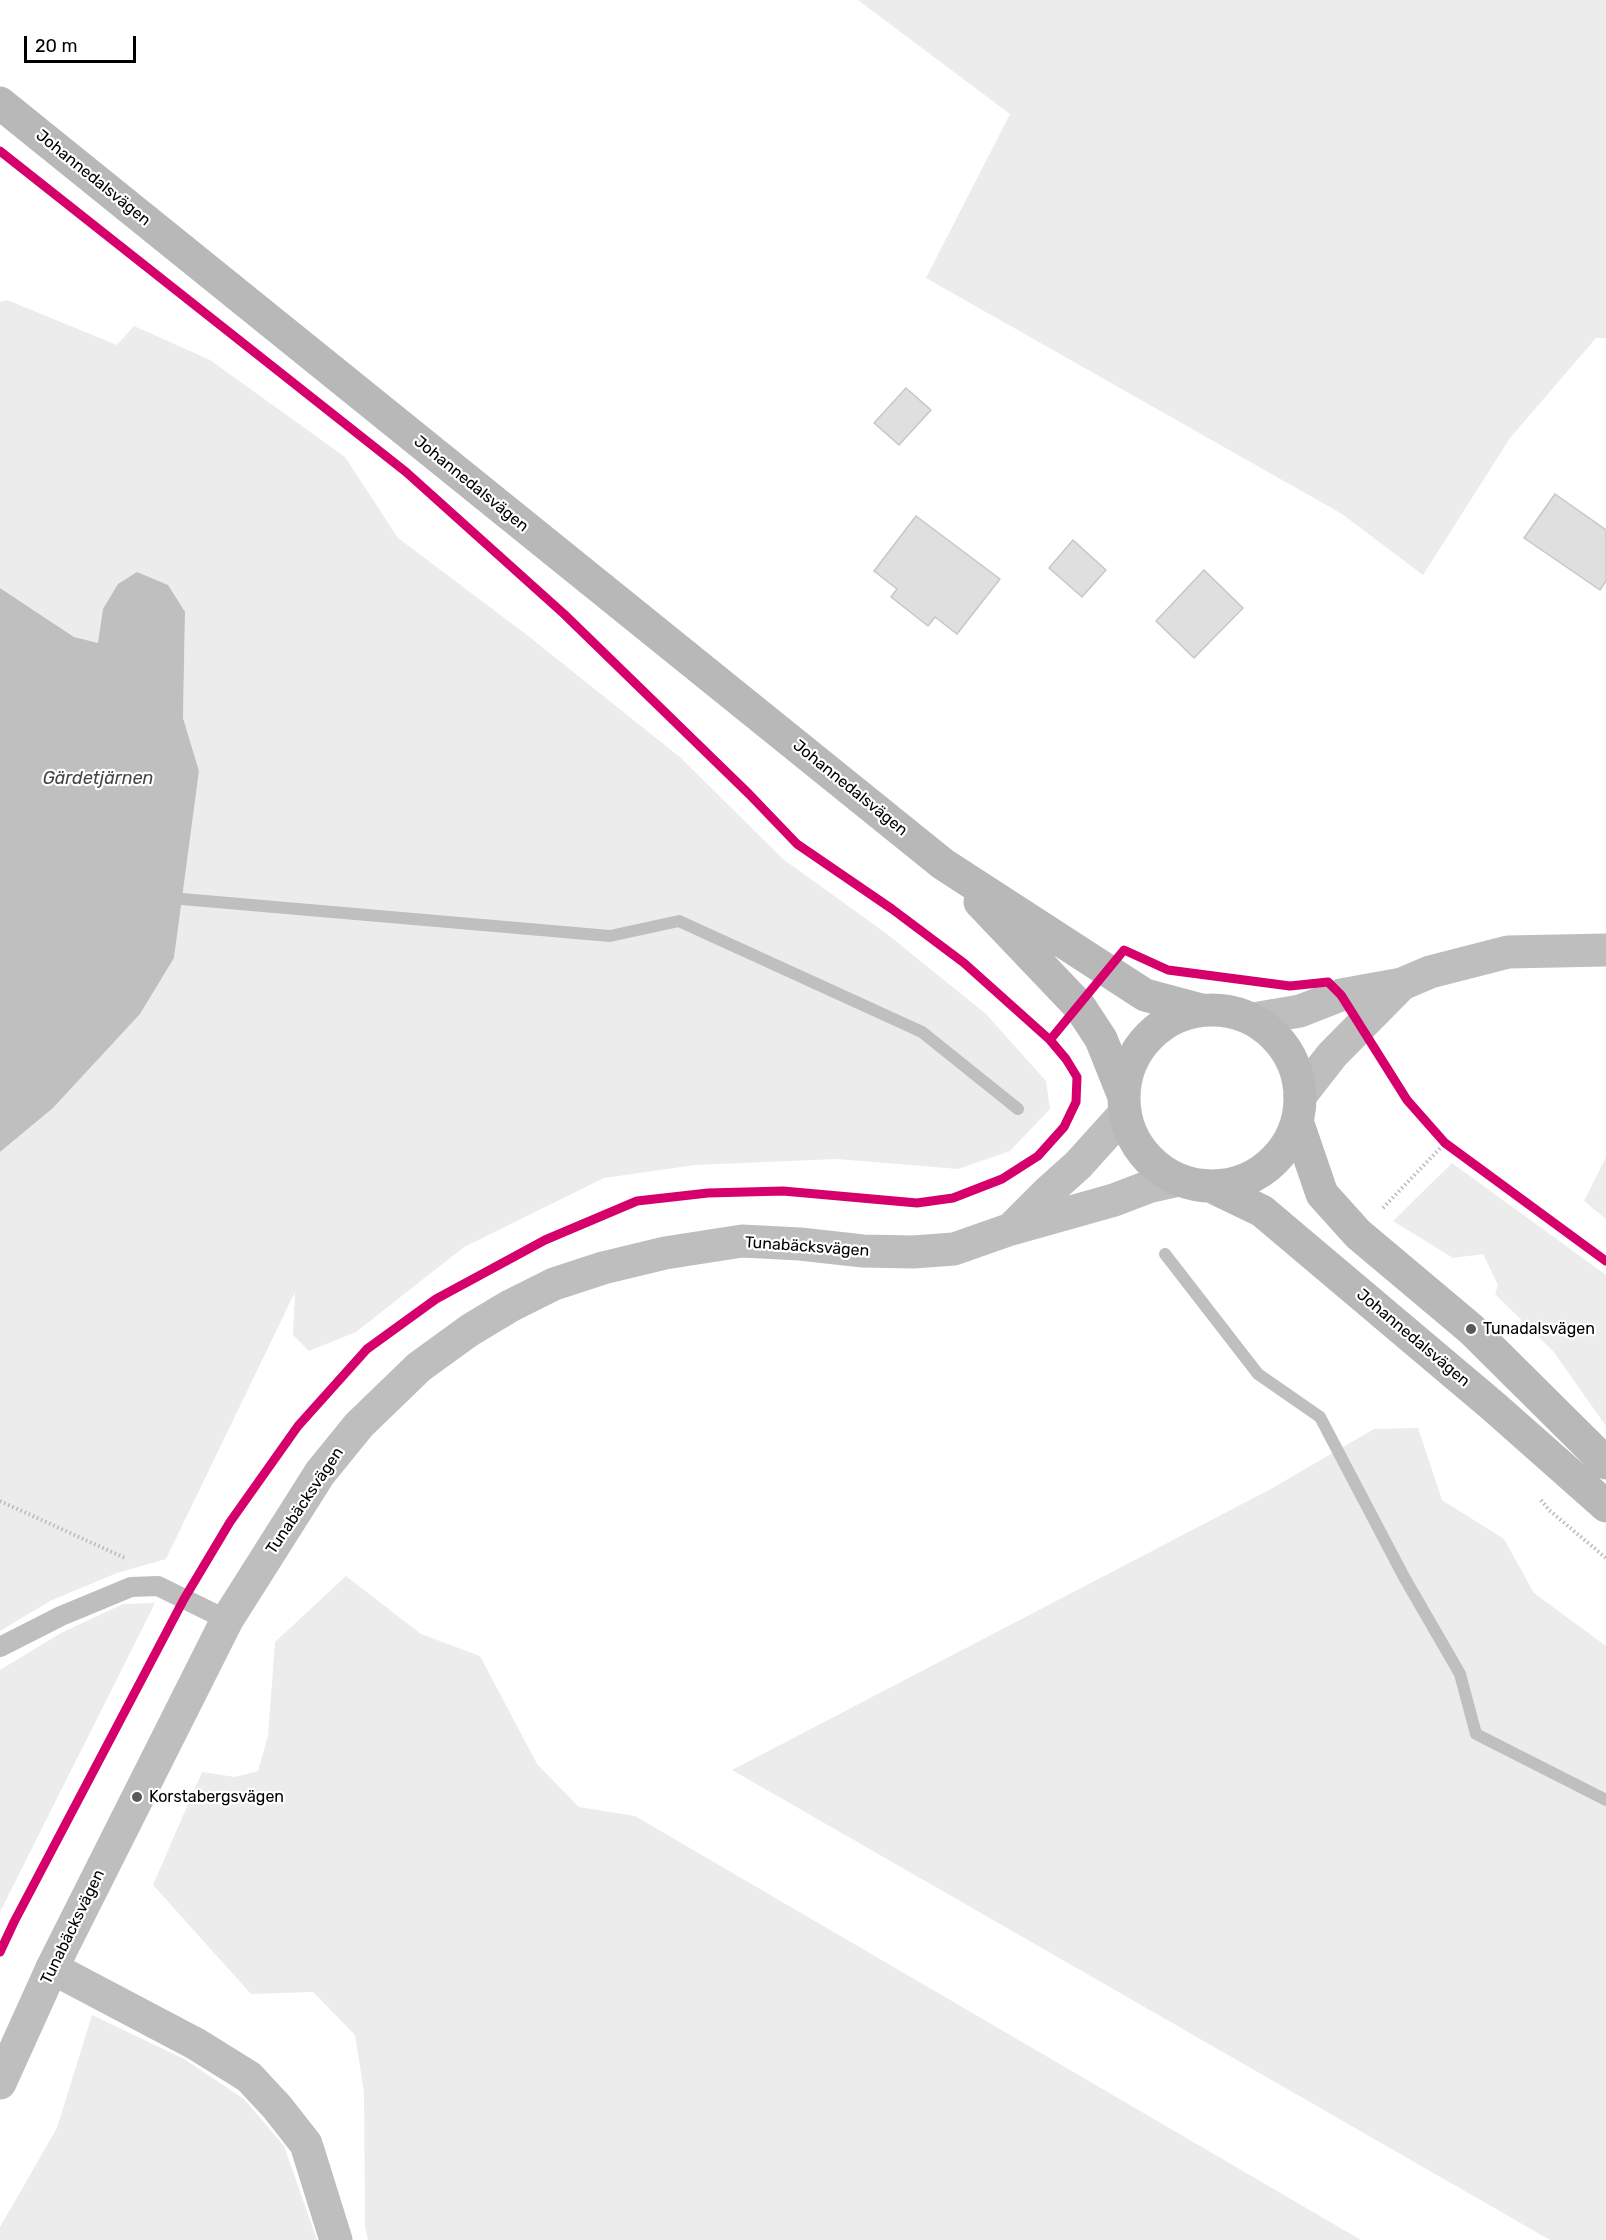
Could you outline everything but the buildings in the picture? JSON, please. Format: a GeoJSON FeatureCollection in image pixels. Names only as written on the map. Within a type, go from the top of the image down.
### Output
{"type":"FeatureCollection","features":[{"type":"Feature","properties":{"kind":"main road","name":"Johannedalsvägen"},"geometry":{"type":"LineString","coordinates":[[0,103],[943,864],[1145,995],[1201,1010]]}},
{"type":"Feature","properties":{"kind":"main road","name":"Johannedalsvägen"},"geometry":{"type":"LineString","coordinates":[[943,864],[1080,1007],[1101,1039],[1124,1103]]}},
{"type":"Feature","properties":{"kind":"main road"},"geometry":{"type":"LineString","coordinates":[[1298,1108],[1286,1145],[1274,1160],[1261,1170],[1247,1179],[1229,1184],[1195,1183],[1151,1161],[1137,1144],[1124,1103],[1129,1066],[1145,1039],[1160,1026],[1178,1016],[1201,1010],[1233,1012],[1253,1019],[1277,1038],[1291,1059],[1298,1079],[1298,1108],[1322,1194],[1358,1234],[1471,1329],[1606,1462]]}},
{"type":"Feature","properties":{"kind":"main road","name":"Johannedalsvägen"},"geometry":{"type":"LineString","coordinates":[[1195,1183],[1262,1211],[1485,1398],[1606,1506]]}},
{"type":"Feature","properties":{"kind":"street"},"geometry":{"type":"LineString","coordinates":[[1253,1019],[1300,1011],[1341,995],[1402,984],[1430,972],[1508,952],[1606,950]]}},
{"type":"Feature","properties":{"kind":"street"},"geometry":{"type":"LineString","coordinates":[[1298,1108],[1332,1055],[1402,984]]}},
{"type":"Feature","properties":{"kind":"street","name":"Tunabäcksvägen"},"geometry":{"type":"LineString","coordinates":[[1011,1229],[1078,1166],[1124,1103]]}},
{"type":"Feature","properties":{"kind":"street","name":"Tunabäcksvägen"},"geometry":{"type":"LineString","coordinates":[[0,2083],[52,1968],[227,1620],[320,1473],[359,1425],[419,1367],[470,1330],[510,1306],[554,1284],[603,1268],[665,1253],[742,1241],[863,1251],[913,1252],[954,1249],[1148,1187],[1195,1183]]}},
{"type":"Feature","properties":{"kind":"street"},"geometry":{"type":"LineString","coordinates":[[52,1968],[196,2044],[249,2077],[277,2107],[306,2144],[336,2240]]}},
{"type":"Feature","properties":{"kind":"lane"},"geometry":{"type":"LineString","coordinates":[[0,1647],[62,1616],[131,1587],[158,1586],[227,1620]]}},
{"type":"Feature","properties":{"kind":"path"},"geometry":{"type":"LineString","coordinates":[[1437,1134],[1455,1150]]}},
{"type":"Feature","properties":{"kind":"path"},"geometry":{"type":"LineString","coordinates":[[0,1501],[121,1555],[158,1586]]}},
{"type":"Feature","properties":{"kind":"shaded area"},"geometry":{"type":"Polygon","coordinates":[[[858,0],[1606,0],[1606,338],[1596,338],[1510,438],[1423,575],[1342,514],[926,278],[1010,114],[858,0]]]}},
{"type":"Feature","properties":{"kind":"shaded area"},"geometry":{"type":"Polygon","coordinates":[[[7,300],[117,345],[134,326],[210,360],[345,457],[398,538],[527,635],[681,758],[783,859],[887,934],[986,1014],[1046,1081],[1050,1109],[1010,1151],[958,1169],[837,1159],[695,1165],[604,1178],[464,1247],[356,1332],[309,1351],[293,1335],[295,1292],[166,1559],[117,1573],[50,1601],[0,1631],[0,1152],[53,1108],[140,1014],[174,958],[199,771],[183,718],[185,612],[103,609],[99,644],[74,637],[0,588],[0,302],[7,300]]]}},
{"type":"Feature","properties":{"kind":"shaded area"},"geometry":{"type":"Polygon","coordinates":[[[1606,1157],[1606,1219],[1584,1201],[1606,1157]]]}},
{"type":"Feature","properties":{"kind":"shaded area"},"geometry":{"type":"Polygon","coordinates":[[[1452,1163],[1606,1275],[1606,1426],[1553,1351],[1495,1294],[1498,1285],[1483,1254],[1453,1258],[1393,1221],[1452,1163]]]}},
{"type":"Feature","properties":{"kind":"shaded area"},"geometry":{"type":"Polygon","coordinates":[[[1418,1428],[1442,1500],[1504,1539],[1534,1593],[1606,1646],[1606,2240],[1550,2240],[732,1770],[1269,1490],[1374,1429],[1418,1428]]]}},
{"type":"Feature","properties":{"kind":"shaded area"},"geometry":{"type":"Polygon","coordinates":[[[346,1576],[421,1634],[480,1656],[537,1764],[579,1807],[635,1816],[1361,2240],[368,2240],[365,2227],[364,2092],[355,2035],[313,1992],[251,1994],[153,1885],[202,1772],[235,1777],[258,1771],[268,1736],[275,1642],[346,1576]]]}},
{"type":"Feature","properties":{"kind":"shaded area"},"geometry":{"type":"Polygon","coordinates":[[[155,1603],[0,1912],[0,1670],[61,1633],[123,1604],[155,1603]]]}},
{"type":"Feature","properties":{"kind":"shaded area"},"geometry":{"type":"Polygon","coordinates":[[[92,2015],[184,2059],[244,2099],[284,2146],[317,2240],[0,2240],[0,2227],[57,2128],[92,2015]]]}},
{"type":"Feature","properties":{"kind":"water","name":"Gärdetjärnen"},"geometry":{"type":"Polygon","coordinates":[[[137,572],[168,585],[185,612],[183,718],[199,771],[174,958],[140,1014],[53,1108],[0,1152],[0,588],[74,637],[98,643],[103,609],[118,584],[137,572]]]}},
{"type":"Feature","properties":{"kind":"waterway"},"geometry":{"type":"LineString","coordinates":[[182,899],[610,936],[679,921],[922,1032],[1018,1109]]}},
{"type":"Feature","properties":{"kind":"waterway"},"geometry":{"type":"LineString","coordinates":[[1165,1254],[1258,1374],[1320,1417],[1404,1577],[1460,1674],[1476,1734],[1606,1800]]}},
{"type":"Feature","properties":{"kind":"cycle path"},"geometry":{"type":"LineString","coordinates":[[0,151],[406,472],[564,614],[749,794],[797,844],[892,909],[964,963],[1050,1040],[1124,950],[1168,970],[1290,986],[1328,982],[1341,995],[1407,1100],[1445,1143],[1606,1261]]}},
{"type":"Feature","properties":{"kind":"cycle path"},"geometry":{"type":"LineString","coordinates":[[0,1952],[184,1599],[230,1522],[298,1426],[367,1349],[436,1299],[545,1240],[637,1201],[708,1193],[783,1191],[917,1203],[953,1198],[1002,1179],[1038,1156],[1064,1127],[1076,1102],[1077,1077],[1050,1040]]}},
{"type":"Feature","properties":{"kind":"place","name":"Tunadalsvägen"},"geometry":{"type":"Point","coordinates":[1471,1329]}},
{"type":"Feature","properties":{"kind":"place","name":"Korstabergsvägen"},"geometry":{"type":"Point","coordinates":[137,1797]}}]}
